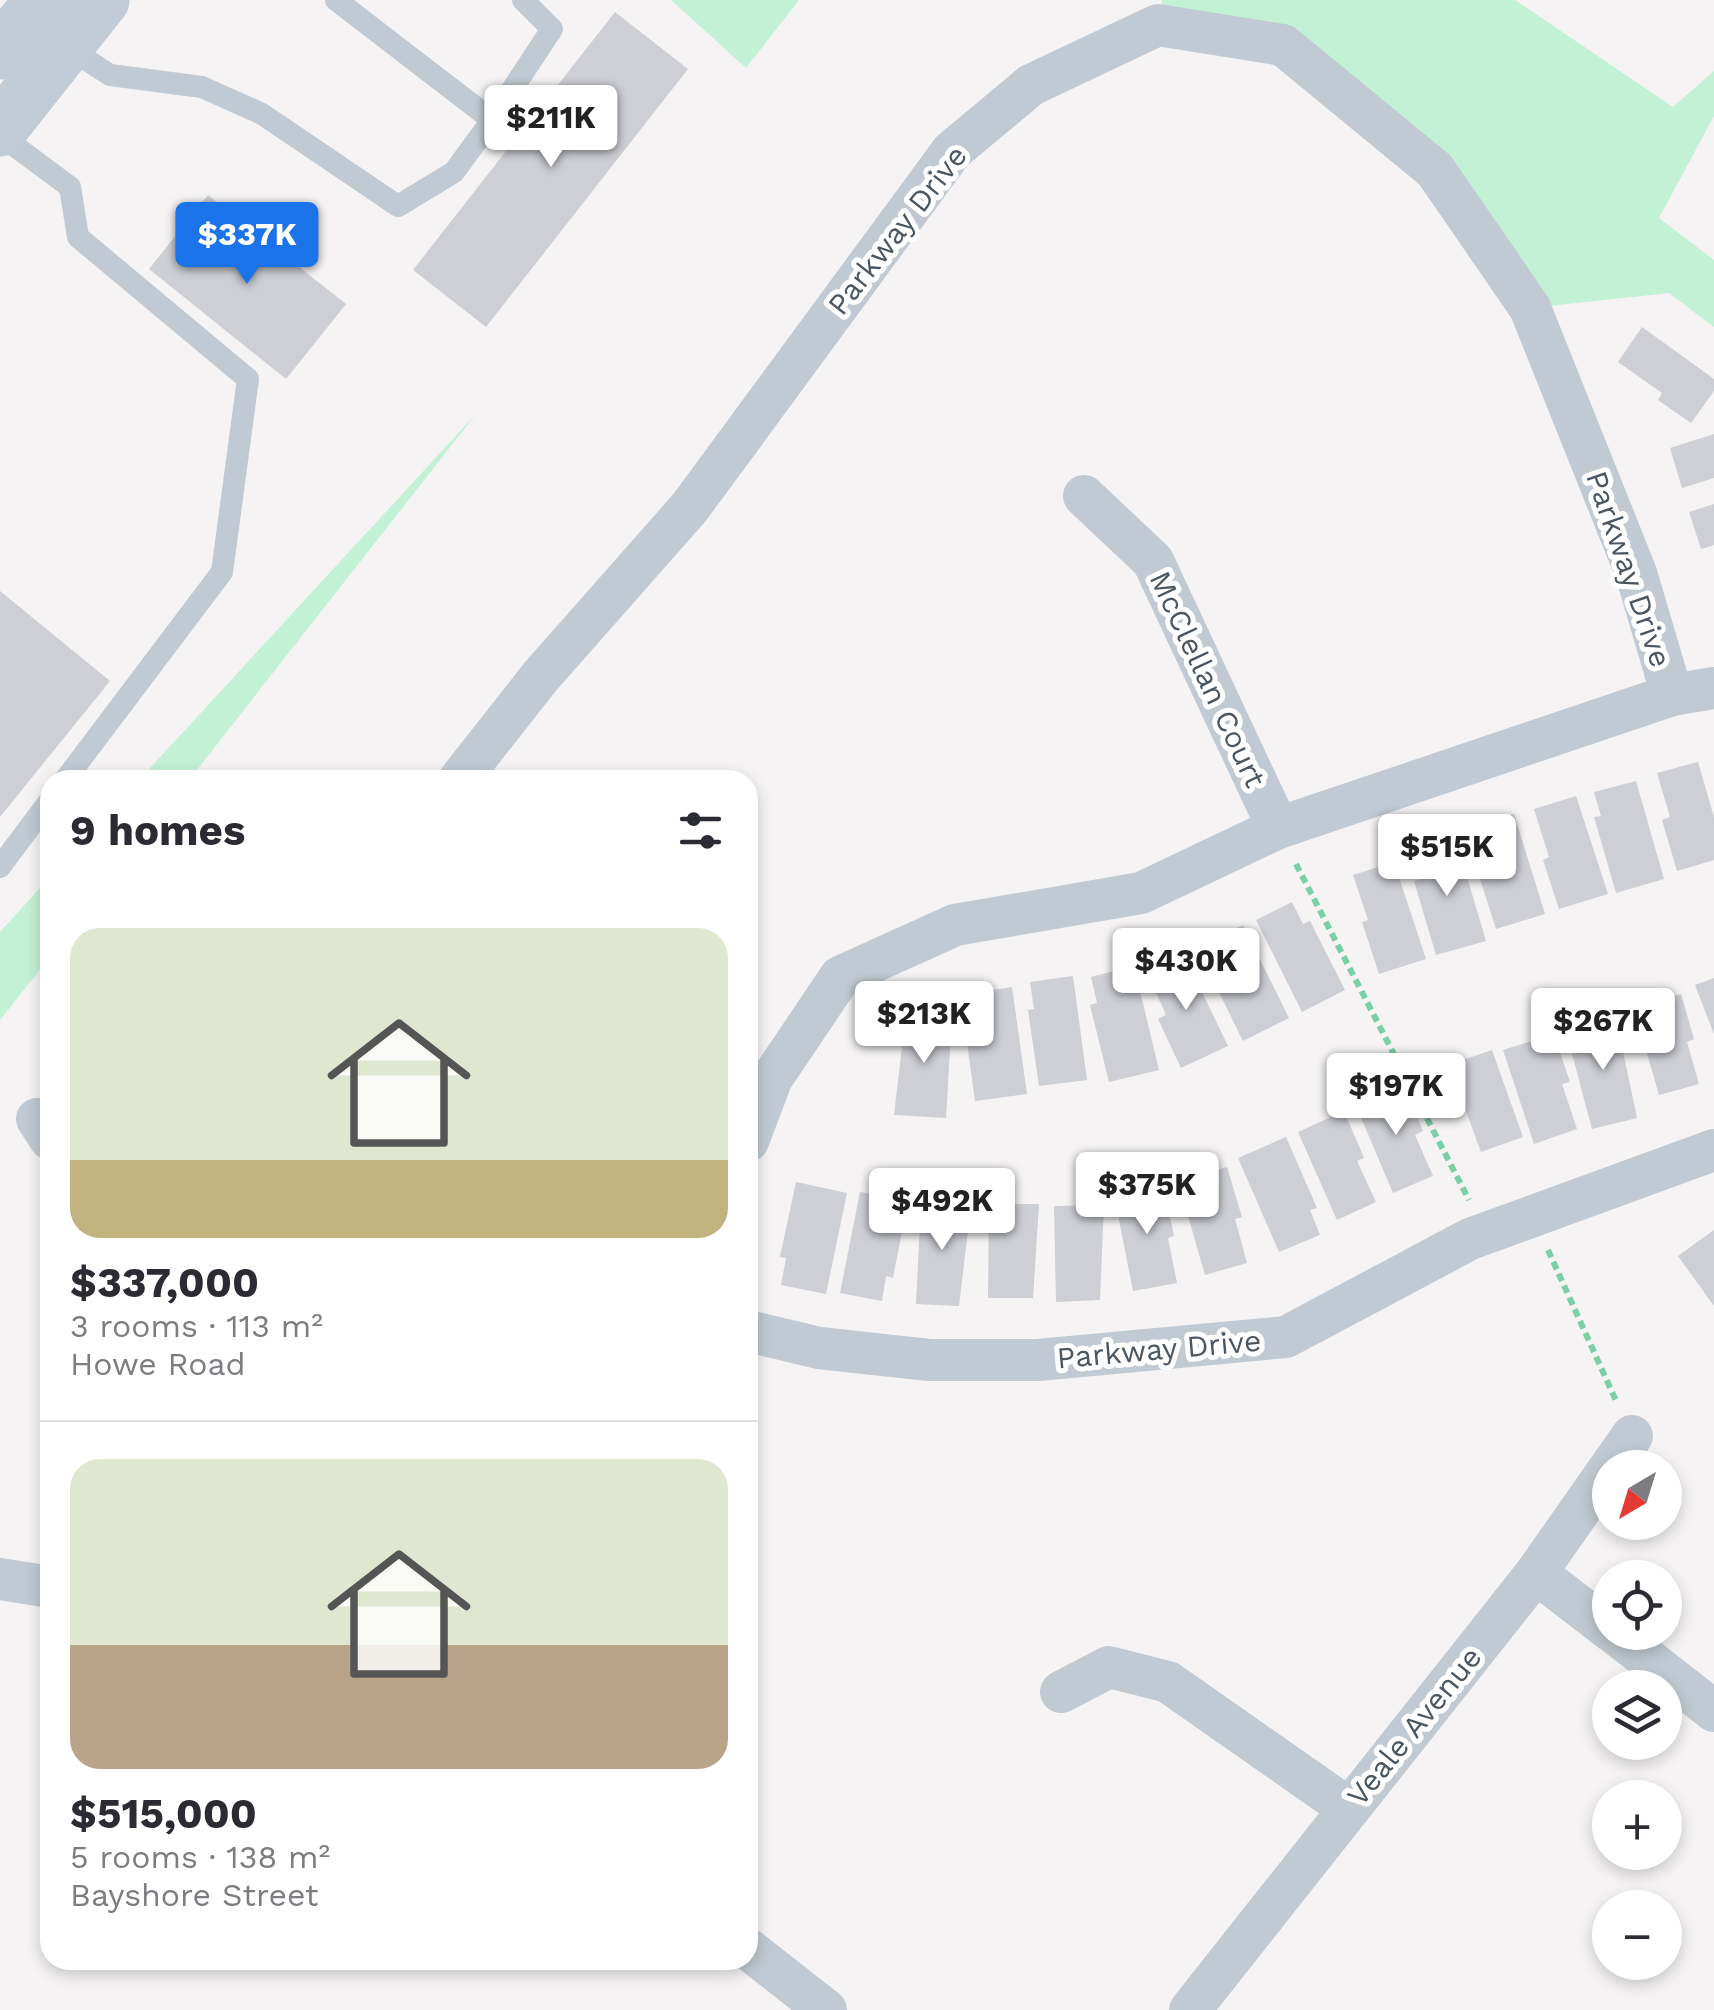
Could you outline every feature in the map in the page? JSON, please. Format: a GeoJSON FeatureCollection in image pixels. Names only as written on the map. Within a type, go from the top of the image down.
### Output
{"type":"FeatureCollection","features":[{"type":"Feature","properties":{"kind":"street"},"geometry":{"type":"LineString","coordinates":[[0,52],[102,0]]}},
{"type":"Feature","properties":{"kind":"street"},"geometry":{"type":"LineString","coordinates":[[0,132],[54,23]]}},
{"type":"Feature","properties":{"kind":"street","name":"Parkway Drive"},"geometry":{"type":"LineString","coordinates":[[467,770],[540,677],[690,507],[952,151],[1031,84],[1158,24],[1282,46],[1436,170],[1530,308],[1636,573],[1672,696]]}},
{"type":"Feature","properties":{"kind":"street","name":"McClellan Court"},"geometry":{"type":"LineString","coordinates":[[1084,496],[1153,561],[1278,828]]}},
{"type":"Feature","properties":{"kind":"street"},"geometry":{"type":"LineString","coordinates":[[758,1115],[772,1078],[840,977],[955,925],[1141,893],[1278,828],[1672,696],[1714,688]]}},
{"type":"Feature","properties":{"kind":"street","name":"Parkway Drive"},"geometry":{"type":"LineString","coordinates":[[758,1334],[819,1348],[929,1360],[1038,1360],[1286,1337],[1486,1234],[1714,1150]]}},
{"type":"Feature","properties":{"kind":"street","name":"Veale Avenue"},"geometry":{"type":"LineString","coordinates":[[1190,2010],[1536,1573],[1632,1436]]}},
{"type":"Feature","properties":{"kind":"street"},"geometry":{"type":"LineString","coordinates":[[1536,1573],[1592,1616]]}},
{"type":"Feature","properties":{"kind":"street"},"geometry":{"type":"LineString","coordinates":[[0,1578],[40,1584]]}},
{"type":"Feature","properties":{"kind":"street"},"geometry":{"type":"LineString","coordinates":[[1636,1650],[1714,1710]]}},
{"type":"Feature","properties":{"kind":"street"},"geometry":{"type":"LineString","coordinates":[[1061,1692],[1109,1667],[1168,1682],[1348,1808]]}},
{"type":"Feature","properties":{"kind":"street"},"geometry":{"type":"LineString","coordinates":[[758,1957],[826,2010]]}},
{"type":"Feature","properties":{"kind":"lane"},"geometry":{"type":"LineString","coordinates":[[336,0],[492,120]]}},
{"type":"Feature","properties":{"kind":"lane"},"geometry":{"type":"LineString","coordinates":[[54,23],[110,75],[202,87],[262,114],[398,206],[454,172],[552,30],[524,0]]}},
{"type":"Feature","properties":{"kind":"lane"},"geometry":{"type":"LineString","coordinates":[[0,132],[70,187],[78,237],[248,379],[222,572],[73,770]]}},
{"type":"Feature","properties":{"kind":"lane"},"geometry":{"type":"LineString","coordinates":[[0,867],[40,813]]}},
{"type":"Feature","properties":{"kind":"path"},"geometry":{"type":"LineString","coordinates":[[1278,828],[1486,1234]]}},
{"type":"Feature","properties":{"kind":"path"},"geometry":{"type":"LineString","coordinates":[[1533,1216],[1632,1436]]}},
{"type":"Feature","properties":{"kind":"green space"},"geometry":{"type":"Polygon","coordinates":[[[671,0],[799,0],[746,68],[671,0]]]}},
{"type":"Feature","properties":{"kind":"green space"},"geometry":{"type":"Polygon","coordinates":[[[1162,0],[1515,0],[1673,107],[1714,71],[1714,116],[1659,218],[1714,260],[1714,327],[1669,293],[1530,308],[1435,170],[1283,46],[1158,25],[1162,0]]]}},
{"type":"Feature","properties":{"kind":"green space"},"geometry":{"type":"Polygon","coordinates":[[[476,414],[197,770],[148,770],[476,414]]]}},
{"type":"Feature","properties":{"kind":"green space"},"geometry":{"type":"Polygon","coordinates":[[[40,888],[40,970],[0,1020],[0,932],[40,888]]]}},
{"type":"Feature","properties":{"kind":"building"},"geometry":{"type":"Polygon","coordinates":[[[615,12],[688,69],[486,327],[413,270],[615,12]]]}},
{"type":"Feature","properties":{"kind":"building"},"geometry":{"type":"Polygon","coordinates":[[[208,195],[346,304],[286,379],[149,269],[208,195]]]}},
{"type":"Feature","properties":{"kind":"building"},"geometry":{"type":"Polygon","coordinates":[[[1642,327],[1714,379],[1714,391],[1691,423],[1658,400],[1662,393],[1618,362],[1642,327]]]}},
{"type":"Feature","properties":{"kind":"building"},"geometry":{"type":"Polygon","coordinates":[[[1714,434],[1714,478],[1682,488],[1670,448],[1714,434]]]}},
{"type":"Feature","properties":{"kind":"building"},"geometry":{"type":"Polygon","coordinates":[[[1714,504],[1714,545],[1701,549],[1689,512],[1714,504]]]}},
{"type":"Feature","properties":{"kind":"building"},"geometry":{"type":"Polygon","coordinates":[[[0,591],[110,681],[0,817],[0,591]]]}},
{"type":"Feature","properties":{"kind":"building"},"geometry":{"type":"Polygon","coordinates":[[[1698,762],[1714,817],[1714,860],[1677,871],[1662,820],[1670,817],[1657,773],[1698,762]]]}},
{"type":"Feature","properties":{"kind":"building"},"geometry":{"type":"Polygon","coordinates":[[[1636,781],[1664,879],[1616,893],[1594,817],[1601,816],[1594,792],[1636,781]]]}},
{"type":"Feature","properties":{"kind":"building"},"geometry":{"type":"Polygon","coordinates":[[[1576,796],[1608,894],[1559,909],[1543,860],[1549,857],[1534,809],[1576,796]]]}},
{"type":"Feature","properties":{"kind":"building"},"geometry":{"type":"Polygon","coordinates":[[[1514,814],[1545,914],[1496,929],[1472,854],[1480,852],[1472,828],[1514,814]]]}},
{"type":"Feature","properties":{"kind":"building"},"geometry":{"type":"Polygon","coordinates":[[[1456,840],[1486,941],[1436,955],[1414,881],[1419,880],[1411,854],[1456,840]]]}},
{"type":"Feature","properties":{"kind":"building"},"geometry":{"type":"Polygon","coordinates":[[[1394,862],[1426,959],[1379,974],[1362,922],[1368,920],[1353,875],[1394,862]]]}},
{"type":"Feature","properties":{"kind":"building"},"geometry":{"type":"Polygon","coordinates":[[[1292,902],[1303,924],[1310,921],[1345,990],[1302,1012],[1256,920],[1292,902]]]}},
{"type":"Feature","properties":{"kind":"building"},"geometry":{"type":"Polygon","coordinates":[[[1243,925],[1289,1018],[1243,1041],[1209,972],[1215,969],[1204,944],[1243,925]]]}},
{"type":"Feature","properties":{"kind":"building"},"geometry":{"type":"Polygon","coordinates":[[[1184,955],[1228,1046],[1181,1068],[1158,1019],[1166,1015],[1147,973],[1184,955]]]}},
{"type":"Feature","properties":{"kind":"building"},"geometry":{"type":"Polygon","coordinates":[[[1134,966],[1159,1070],[1109,1082],[1090,1005],[1097,1003],[1091,977],[1134,966]]]}},
{"type":"Feature","properties":{"kind":"building"},"geometry":{"type":"Polygon","coordinates":[[[1073,976],[1087,1080],[1039,1086],[1028,1010],[1034,1009],[1030,982],[1073,976]]]}},
{"type":"Feature","properties":{"kind":"building"},"geometry":{"type":"Polygon","coordinates":[[[1714,978],[1714,1034],[1695,985],[1714,978]]]}},
{"type":"Feature","properties":{"kind":"building"},"geometry":{"type":"Polygon","coordinates":[[[1012,987],[1027,1094],[975,1101],[964,1021],[971,1019],[968,994],[1012,987]]]}},
{"type":"Feature","properties":{"kind":"building"},"geometry":{"type":"Polygon","coordinates":[[[1681,994],[1694,1039],[1687,1042],[1699,1084],[1659,1095],[1634,1008],[1681,994]]]}},
{"type":"Feature","properties":{"kind":"building"},"geometry":{"type":"Polygon","coordinates":[[[906,1013],[952,1015],[946,1118],[894,1115],[906,1013]]]}},
{"type":"Feature","properties":{"kind":"building"},"geometry":{"type":"Polygon","coordinates":[[[1616,1018],[1637,1118],[1592,1129],[1566,1031],[1616,1018]]]}},
{"type":"Feature","properties":{"kind":"building"},"geometry":{"type":"Polygon","coordinates":[[[1554,1034],[1570,1082],[1562,1084],[1577,1129],[1534,1144],[1503,1050],[1554,1034]]]}},
{"type":"Feature","properties":{"kind":"building"},"geometry":{"type":"Polygon","coordinates":[[[1492,1050],[1523,1137],[1481,1152],[1463,1103],[1455,1106],[1442,1067],[1492,1050]]]}},
{"type":"Feature","properties":{"kind":"building"},"geometry":{"type":"Polygon","coordinates":[[[1404,1085],[1423,1131],[1415,1135],[1433,1176],[1393,1193],[1356,1106],[1404,1085]]]}},
{"type":"Feature","properties":{"kind":"building"},"geometry":{"type":"Polygon","coordinates":[[[1344,1111],[1364,1158],[1357,1161],[1376,1202],[1337,1220],[1298,1132],[1344,1111]]]}},
{"type":"Feature","properties":{"kind":"building"},"geometry":{"type":"Polygon","coordinates":[[[1286,1137],[1317,1208],[1310,1210],[1320,1235],[1279,1252],[1238,1158],[1286,1137]]]}},
{"type":"Feature","properties":{"kind":"building"},"geometry":{"type":"Polygon","coordinates":[[[1227,1167],[1242,1217],[1235,1219],[1247,1263],[1205,1275],[1178,1181],[1227,1167]]]}},
{"type":"Feature","properties":{"kind":"building"},"geometry":{"type":"Polygon","coordinates":[[[796,1182],[847,1193],[826,1294],[781,1285],[786,1258],[780,1257],[796,1182]]]}},
{"type":"Feature","properties":{"kind":"building"},"geometry":{"type":"Polygon","coordinates":[[[1163,1184],[1174,1236],[1168,1238],[1177,1283],[1133,1291],[1114,1194],[1163,1184]]]}},
{"type":"Feature","properties":{"kind":"building"},"geometry":{"type":"Polygon","coordinates":[[[860,1192],[908,1201],[893,1278],[886,1276],[882,1301],[840,1293],[860,1192]]]}},
{"type":"Feature","properties":{"kind":"building"},"geometry":{"type":"Polygon","coordinates":[[[921,1203],[971,1205],[959,1306],[916,1304],[921,1203]]]}},
{"type":"Feature","properties":{"kind":"building"},"geometry":{"type":"Polygon","coordinates":[[[989,1204],[1039,1204],[1033,1298],[988,1298],[989,1204]]]}},
{"type":"Feature","properties":{"kind":"building"},"geometry":{"type":"Polygon","coordinates":[[[1104,1205],[1100,1300],[1056,1302],[1054,1206],[1104,1205]]]}},
{"type":"Feature","properties":{"kind":"building"},"geometry":{"type":"Polygon","coordinates":[[[1714,1230],[1714,1306],[1678,1256],[1714,1230]]]}}]}
